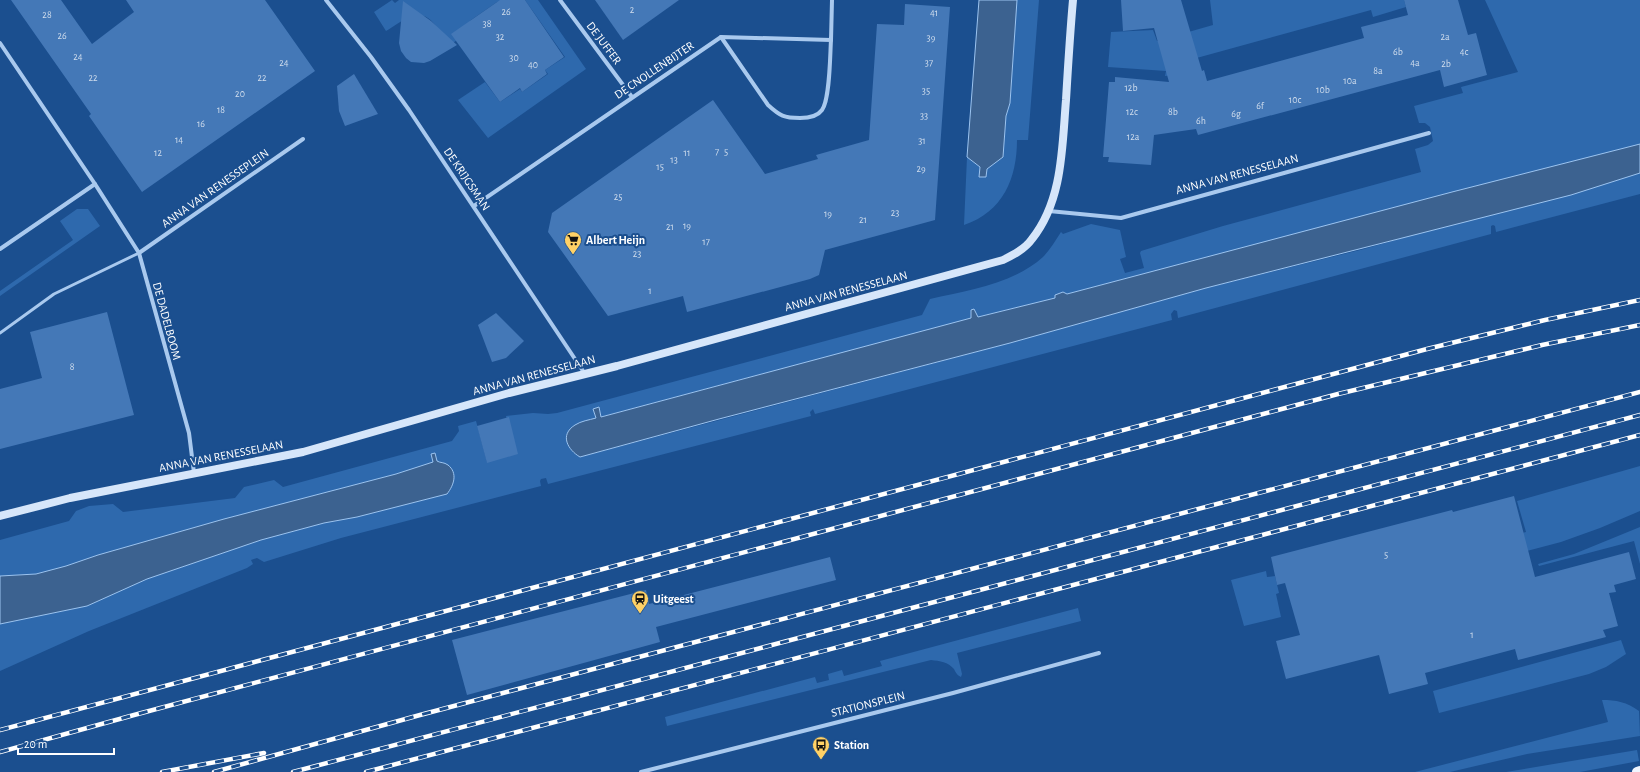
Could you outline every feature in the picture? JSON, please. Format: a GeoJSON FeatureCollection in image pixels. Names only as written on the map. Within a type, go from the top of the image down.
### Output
{"type":"FeatureCollection","features":[{"type":"Feature","properties":{"kind":"street","name":"DE KRIJGSMAN"},"geometry":{"type":"LineString","coordinates":[[326,0],[371,57],[474,206],[518,275],[585,374]]}},
{"type":"Feature","properties":{"kind":"street","name":"DE JUFFER"},"geometry":{"type":"LineString","coordinates":[[560,0],[632,97]]}},
{"type":"Feature","properties":{"kind":"street"},"geometry":{"type":"LineString","coordinates":[[721,37],[768,105],[776,113],[788,118],[810,118],[822,110],[827,99],[832,0]]}},
{"type":"Feature","properties":{"kind":"street","name":"ANNA VAN RENESSELAAN"},"geometry":{"type":"LineString","coordinates":[[0,516],[70,498],[303,452],[509,393],[585,374],[1003,260],[1017,253],[1032,240],[1049,211],[1058,185],[1062,149],[1072,0]]}},
{"type":"Feature","properties":{"kind":"street","name":"DE CNOLLENBIJTER"},"geometry":{"type":"LineString","coordinates":[[474,206],[721,37]]}},
{"type":"Feature","properties":{"kind":"street"},"geometry":{"type":"LineString","coordinates":[[721,37],[831,40]]}},
{"type":"Feature","properties":{"kind":"street","name":"DE DADELBOOM"},"geometry":{"type":"LineString","coordinates":[[0,42],[95,184],[139,254],[189,433],[194,474]]}},
{"type":"Feature","properties":{"kind":"street","name":"ANNA VAN RENESSELAAN"},"geometry":{"type":"LineString","coordinates":[[1049,211],[1121,218],[1429,133]]}},
{"type":"Feature","properties":{"kind":"street","name":"ANNA VAN RENESSEPLEIN"},"geometry":{"type":"LineString","coordinates":[[139,254],[303,139]]}},
{"type":"Feature","properties":{"kind":"street"},"geometry":{"type":"LineString","coordinates":[[0,249],[95,184]]}},
{"type":"Feature","properties":{"kind":"street","name":"STATIONSPLEIN"},"geometry":{"type":"LineString","coordinates":[[641,772],[953,693],[1099,653]]}},
{"type":"Feature","properties":{"kind":"lane"},"geometry":{"type":"LineString","coordinates":[[0,333],[54,294],[139,254]]}},
{"type":"Feature","properties":{"kind":"shaded area"},"geometry":{"type":"Polygon","coordinates":[[[392,0],[395,3],[399,0],[507,0],[497,2],[471,20],[457,40],[446,48],[433,22],[423,16],[416,15],[408,18],[386,31],[374,12],[392,0]]]}},
{"type":"Feature","properties":{"kind":"shaded area"},"geometry":{"type":"Polygon","coordinates":[[[525,0],[538,0],[586,69],[488,138],[458,100],[485,82],[500,102],[520,89],[522,92],[548,74],[545,70],[565,57],[525,0]]]}},
{"type":"Feature","properties":{"kind":"shaded area"},"geometry":{"type":"Polygon","coordinates":[[[979,0],[1017,0],[1010,103],[1006,116],[1003,157],[987,169],[986,177],[979,177],[980,167],[967,157],[979,0]]]}},
{"type":"Feature","properties":{"kind":"shaded area"},"geometry":{"type":"Polygon","coordinates":[[[1017,0],[1039,0],[1028,140],[1017,140],[1011,180],[998,202],[989,212],[964,225],[967,157],[980,167],[986,177],[987,169],[1003,157],[1006,116],[1010,103],[1017,0]]]}},
{"type":"Feature","properties":{"kind":"shaded area"},"geometry":{"type":"Polygon","coordinates":[[[1210,0],[1404,0],[1406,7],[1373,17],[1371,10],[1193,59],[1188,73],[1165,76],[1166,71],[1108,67],[1111,32],[1153,30],[1157,41],[1213,25],[1210,0]]]}},
{"type":"Feature","properties":{"kind":"shaded area"},"geometry":{"type":"Polygon","coordinates":[[[1485,0],[1640,0],[1640,194],[1496,232],[1495,226],[1493,225],[1491,226],[1491,234],[1178,318],[1177,311],[1174,310],[1171,314],[1172,320],[815,414],[813,409],[810,412],[811,416],[548,484],[546,478],[541,479],[541,486],[341,538],[264,562],[257,558],[251,560],[253,564],[247,568],[89,631],[0,671],[0,624],[87,606],[147,579],[261,540],[324,523],[357,517],[447,494],[453,484],[437,461],[435,453],[433,462],[396,474],[224,519],[36,574],[0,576],[0,540],[69,521],[76,511],[89,506],[113,504],[123,512],[235,498],[244,487],[274,480],[283,487],[452,441],[459,431],[458,426],[476,421],[487,462],[514,453],[506,416],[533,413],[557,413],[922,315],[930,299],[990,285],[1018,274],[1043,257],[1061,232],[1063,234],[1091,224],[1120,230],[1126,257],[1120,259],[1125,273],[1144,268],[1140,253],[1141,251],[1223,226],[1421,172],[1415,149],[1428,145],[1433,141],[1430,127],[1425,123],[1419,123],[1414,106],[1463,93],[1461,87],[1518,72],[1485,0]],[[1437,228],[1246,247],[1067,294],[1063,292],[1055,295],[1055,298],[977,317],[974,310],[971,310],[972,318],[600,417],[599,407],[593,409],[596,418],[573,426],[580,457],[1010,343],[1206,288],[1364,249],[1437,228]]]}},
{"type":"Feature","properties":{"kind":"shaded area"},"geometry":{"type":"Polygon","coordinates":[[[1640,144],[1640,173],[1571,195],[1206,288],[1010,343],[580,457],[572,450],[567,442],[567,433],[570,429],[580,422],[596,418],[593,409],[599,407],[601,417],[971,318],[971,310],[974,309],[978,317],[1055,298],[1055,295],[1063,292],[1067,294],[1640,144]]]}},
{"type":"Feature","properties":{"kind":"shaded area"},"geometry":{"type":"Polygon","coordinates":[[[77,209],[88,209],[100,226],[0,296],[0,291],[73,240],[60,221],[77,209]]]}},
{"type":"Feature","properties":{"kind":"shaded area"},"geometry":{"type":"Polygon","coordinates":[[[435,453],[437,461],[448,465],[454,475],[452,487],[447,494],[357,517],[324,523],[261,540],[147,579],[87,606],[0,624],[0,576],[36,574],[224,519],[396,474],[433,462],[431,454],[435,453]]]}},
{"type":"Feature","properties":{"kind":"shaded area"},"geometry":{"type":"Polygon","coordinates":[[[1640,466],[1640,511],[1600,528],[1561,542],[1493,560],[1488,542],[1526,532],[1517,501],[1640,466]]]}},
{"type":"Feature","properties":{"kind":"shaded area"},"geometry":{"type":"Polygon","coordinates":[[[1640,527],[1640,564],[1634,541],[1539,566],[1538,564],[1574,554],[1640,527]]]}},
{"type":"Feature","properties":{"kind":"shaded area"},"geometry":{"type":"Polygon","coordinates":[[[1266,571],[1267,577],[1275,576],[1279,593],[1276,594],[1281,617],[1244,626],[1231,580],[1266,571]]]}},
{"type":"Feature","properties":{"kind":"shaded area"},"geometry":{"type":"Polygon","coordinates":[[[1078,608],[1081,621],[957,653],[962,674],[961,677],[946,663],[931,660],[667,726],[665,717],[815,677],[817,683],[829,680],[828,674],[842,670],[844,676],[882,666],[880,661],[1078,608]]]}},
{"type":"Feature","properties":{"kind":"shaded area"},"geometry":{"type":"Polygon","coordinates":[[[1621,640],[1626,654],[1606,667],[1589,674],[1439,713],[1433,691],[1621,640]]]}},
{"type":"Feature","properties":{"kind":"shaded area"},"geometry":{"type":"Polygon","coordinates":[[[1602,700],[1621,702],[1630,705],[1639,711],[1640,736],[1527,754],[1450,772],[1415,772],[1608,722],[1602,700]]]}},
{"type":"Feature","properties":{"kind":"shaded area"},"geometry":{"type":"Polygon","coordinates":[[[1637,750],[1639,761],[1580,772],[1506,772],[1637,750]]]}},
{"type":"Feature","properties":{"kind":"building"},"geometry":{"type":"Polygon","coordinates":[[[11,0],[61,0],[92,44],[134,12],[126,0],[265,0],[315,71],[142,192],[89,116],[91,114],[11,0]]]}},
{"type":"Feature","properties":{"kind":"building"},"geometry":{"type":"Polygon","coordinates":[[[500,0],[525,0],[564,57],[545,70],[547,74],[522,92],[520,88],[500,102],[451,34],[500,0]]]}},
{"type":"Feature","properties":{"kind":"building"},"geometry":{"type":"Polygon","coordinates":[[[595,0],[679,0],[623,40],[595,0]]]}},
{"type":"Feature","properties":{"kind":"building"},"geometry":{"type":"Polygon","coordinates":[[[1121,0],[1181,0],[1202,71],[1204,70],[1207,81],[1364,38],[1361,27],[1408,15],[1404,0],[1458,0],[1468,35],[1476,33],[1487,75],[1444,87],[1440,70],[1198,135],[1196,129],[1154,135],[1151,165],[1108,162],[1109,157],[1103,157],[1109,82],[1115,82],[1115,77],[1169,82],[1154,28],[1123,31],[1121,0]]]}},
{"type":"Feature","properties":{"kind":"building"},"geometry":{"type":"Polygon","coordinates":[[[403,1],[431,21],[457,45],[424,63],[411,62],[406,58],[401,51],[399,43],[403,1]]]}},
{"type":"Feature","properties":{"kind":"building"},"geometry":{"type":"Polygon","coordinates":[[[905,4],[950,7],[935,220],[825,250],[819,275],[810,279],[687,312],[683,296],[608,316],[548,232],[552,213],[713,100],[765,174],[818,159],[816,155],[869,140],[877,24],[904,25],[905,4]]]}},
{"type":"Feature","properties":{"kind":"building"},"geometry":{"type":"Polygon","coordinates":[[[354,74],[378,114],[345,126],[339,111],[337,86],[354,74]]]}},
{"type":"Feature","properties":{"kind":"building"},"geometry":{"type":"Polygon","coordinates":[[[107,312],[134,415],[0,449],[0,389],[42,378],[30,332],[107,312]]]}},
{"type":"Feature","properties":{"kind":"building"},"geometry":{"type":"Polygon","coordinates":[[[496,313],[524,341],[506,358],[492,362],[478,325],[496,313]]]}},
{"type":"Feature","properties":{"kind":"building"},"geometry":{"type":"Polygon","coordinates":[[[509,417],[518,454],[487,463],[477,426],[509,417]]]}},
{"type":"Feature","properties":{"kind":"building"},"geometry":{"type":"Polygon","coordinates":[[[1514,496],[1535,577],[1629,552],[1636,579],[1614,585],[1616,592],[1609,593],[1618,626],[1603,630],[1606,637],[1518,660],[1515,649],[1425,673],[1428,684],[1389,694],[1379,655],[1286,679],[1276,641],[1300,635],[1285,583],[1277,585],[1271,557],[1452,510],[1453,512],[1514,496]]]}},
{"type":"Feature","properties":{"kind":"building"},"geometry":{"type":"Polygon","coordinates":[[[830,557],[836,580],[656,627],[660,642],[467,695],[452,640],[646,590],[649,604],[830,557]]]}},
{"type":"Feature","properties":{"kind":"railway"},"geometry":{"type":"LineString","coordinates":[[0,730],[1427,349],[1545,320],[1640,300]]}},
{"type":"Feature","properties":{"kind":"railway"},"geometry":{"type":"LineString","coordinates":[[0,752],[1338,394],[1542,345],[1640,325]]}},
{"type":"Feature","properties":{"kind":"railway"},"geometry":{"type":"LineString","coordinates":[[214,772],[420,715],[1640,392]]}},
{"type":"Feature","properties":{"kind":"railway"},"geometry":{"type":"LineString","coordinates":[[293,772],[1640,415]]}},
{"type":"Feature","properties":{"kind":"railway"},"geometry":{"type":"LineString","coordinates":[[366,772],[1640,435]]}},
{"type":"Feature","properties":{"kind":"railway"},"geometry":{"type":"LineString","coordinates":[[162,772],[264,753]]}},
{"type":"Feature","properties":{"kind":"place","name":"Albert Heijn"},"geometry":{"type":"Point","coordinates":[573,255]}},
{"type":"Feature","properties":{"kind":"place","name":"Uitgeest"},"geometry":{"type":"Point","coordinates":[640,614]}},
{"type":"Feature","properties":{"kind":"place","name":"Station"},"geometry":{"type":"Point","coordinates":[821,760]}}]}
